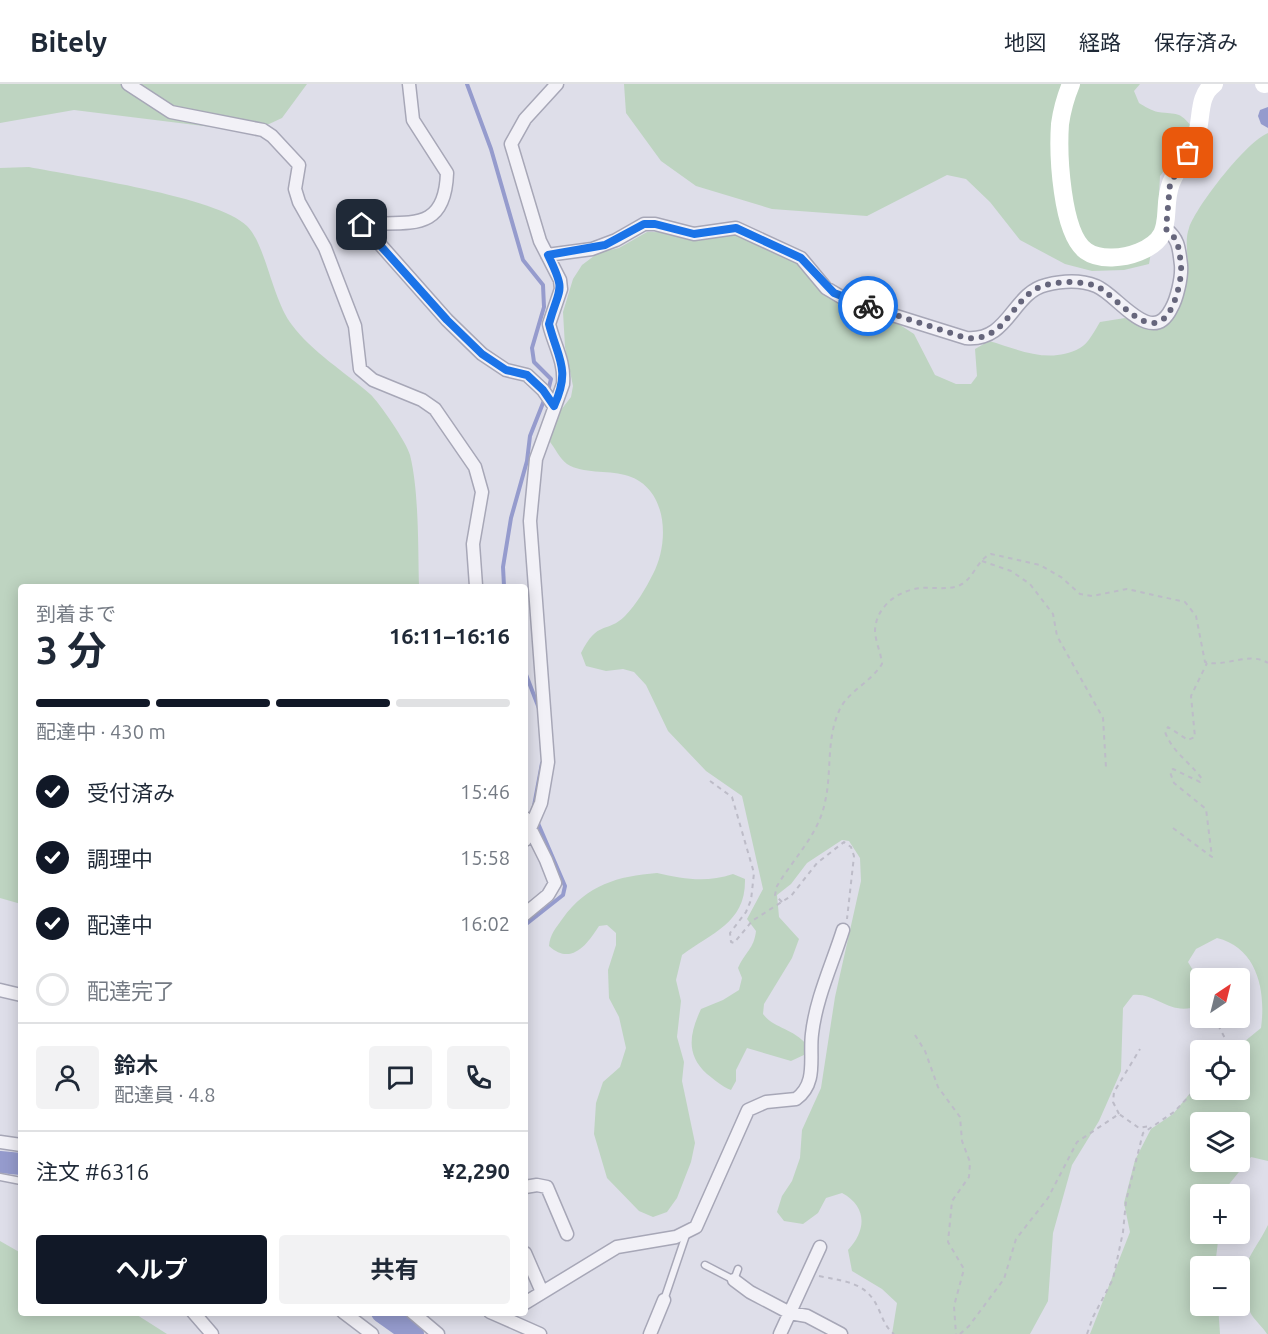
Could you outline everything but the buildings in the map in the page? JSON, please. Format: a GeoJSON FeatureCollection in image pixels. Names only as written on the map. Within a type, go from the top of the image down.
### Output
{"type":"FeatureCollection","features":[{"type":"Feature","properties":{"kind":"main road"},"geometry":{"type":"LineString","coordinates":[[1071,84],[1060,122],[1059,160],[1071,225],[1077,241],[1086,251],[1098,256],[1129,255],[1151,246],[1166,229],[1170,184],[1194,141],[1205,94],[1214,84]]}},
{"type":"Feature","properties":{"kind":"street"},"geometry":{"type":"LineString","coordinates":[[128,84],[171,112],[263,130],[297,161],[299,170],[295,189],[299,202],[325,248],[355,326],[360,369],[373,380],[422,400],[435,409],[475,467],[482,492],[473,544],[476,584]]}},
{"type":"Feature","properties":{"kind":"street"},"geometry":{"type":"LineString","coordinates":[[409,84],[413,120],[447,173],[442,205],[432,216],[419,223],[362,225],[447,320],[482,354],[506,370],[527,375],[543,390],[554,406]]}},
{"type":"Feature","properties":{"kind":"street"},"geometry":{"type":"LineString","coordinates":[[528,912],[548,895],[555,883],[530,825],[548,762],[530,521],[536,459],[563,384],[564,374],[561,356],[549,324],[561,289],[560,280],[540,241],[511,144],[525,119],[557,84]]}},
{"type":"Feature","properties":{"kind":"street"},"geometry":{"type":"LineString","coordinates":[[548,255],[605,245],[644,224],[655,224],[694,234],[736,228],[801,258],[826,288],[848,301],[966,338],[981,338],[993,333],[1038,286],[1057,282],[1096,286],[1140,321],[1152,322],[1165,318],[1173,308],[1182,270],[1177,241],[1166,229]]}},
{"type":"Feature","properties":{"kind":"street"},"geometry":{"type":"LineString","coordinates":[[528,1301],[617,1248],[687,1232],[700,1221],[748,1110],[766,1102],[788,1101],[802,1095],[806,1088],[811,1077],[812,1034],[819,996],[843,930]]}},
{"type":"Feature","properties":{"kind":"street"},"geometry":{"type":"LineString","coordinates":[[0,990],[18,994]]}},
{"type":"Feature","properties":{"kind":"street"},"geometry":{"type":"LineString","coordinates":[[0,1142],[18,1145]]}},
{"type":"Feature","properties":{"kind":"street"},"geometry":{"type":"LineString","coordinates":[[528,1186],[547,1187],[567,1234]]}},
{"type":"Feature","properties":{"kind":"street"},"geometry":{"type":"LineString","coordinates":[[780,1334],[820,1247]]}},
{"type":"Feature","properties":{"kind":"street"},"geometry":{"type":"LineString","coordinates":[[528,1260],[542,1292]]}},
{"type":"Feature","properties":{"kind":"street"},"geometry":{"type":"LineString","coordinates":[[736,1275],[750,1292],[790,1313],[807,1316],[841,1334]]}},
{"type":"Feature","properties":{"kind":"street"},"geometry":{"type":"LineString","coordinates":[[650,1334],[664,1300]]}},
{"type":"Feature","properties":{"kind":"street"},"geometry":{"type":"LineString","coordinates":[[196,1316],[212,1334]]}},
{"type":"Feature","properties":{"kind":"street"},"geometry":{"type":"LineString","coordinates":[[348,1316],[372,1334]]}},
{"type":"Feature","properties":{"kind":"street"},"geometry":{"type":"LineString","coordinates":[[417,1316],[438,1334]]}},
{"type":"Feature","properties":{"kind":"street"},"geometry":{"type":"LineString","coordinates":[[510,1316],[540,1334]]}},
{"type":"Feature","properties":{"kind":"lane"},"geometry":{"type":"LineString","coordinates":[[0,1177],[18,1180]]}},
{"type":"Feature","properties":{"kind":"lane"},"geometry":{"type":"LineString","coordinates":[[664,1300],[687,1232]]}},
{"type":"Feature","properties":{"kind":"lane"},"geometry":{"type":"LineString","coordinates":[[705,1265],[736,1275]]}},
{"type":"Feature","properties":{"kind":"path"},"geometry":{"type":"LineString","coordinates":[[782,902],[775,895],[777,886],[813,834],[825,804],[831,744],[839,710],[846,700],[874,677],[882,664],[875,631],[880,611],[894,598],[914,589],[959,585],[970,576],[981,561],[992,554],[1040,565],[1061,577],[1075,592],[1087,596],[1127,589],[1185,602],[1194,611],[1203,657],[1208,663]]}},
{"type":"Feature","properties":{"kind":"path"},"geometry":{"type":"LineString","coordinates":[[981,561],[1011,571],[1030,584],[1053,614],[1057,636],[1103,718],[1106,768]]}},
{"type":"Feature","properties":{"kind":"path"},"geometry":{"type":"LineString","coordinates":[[1208,663],[1250,659],[1262,659],[1268,663]]}},
{"type":"Feature","properties":{"kind":"path"},"geometry":{"type":"LineString","coordinates":[[1173,828],[1212,857],[1206,809],[1174,783],[1170,772],[1173,769],[1200,782],[1203,779],[1194,768],[1177,755],[1165,732],[1168,727],[1188,740],[1195,737],[1191,696],[1208,663]]}},
{"type":"Feature","properties":{"kind":"path"},"geometry":{"type":"LineString","coordinates":[[710,781],[732,797],[754,873],[751,900],[746,912],[729,933],[729,940],[734,943],[752,921],[791,896],[831,849],[841,842],[846,842],[855,856],[851,907],[843,930]]}},
{"type":"Feature","properties":{"kind":"path"},"geometry":{"type":"LineString","coordinates":[[915,1035],[925,1051],[938,1087],[960,1117],[962,1141],[970,1162],[969,1176],[952,1202],[948,1242],[964,1269],[954,1306],[956,1334]]}},
{"type":"Feature","properties":{"kind":"path"},"geometry":{"type":"LineString","coordinates":[[1140,1049],[1114,1092],[1113,1102],[1119,1114],[1138,1128],[1150,1126]]}},
{"type":"Feature","properties":{"kind":"path"},"geometry":{"type":"LineString","coordinates":[[1087,1334],[1113,1279],[1123,1232],[1126,1201],[1143,1133],[1150,1126],[1174,1112],[1190,1095]]}},
{"type":"Feature","properties":{"kind":"path"},"geometry":{"type":"LineString","coordinates":[[960,1334],[969,1326],[1004,1279],[1016,1239],[1048,1198],[1077,1142],[1119,1114]]}},
{"type":"Feature","properties":{"kind":"path"},"geometry":{"type":"LineString","coordinates":[[807,1274],[862,1287],[873,1296],[887,1327],[894,1334]]}},
{"type":"Feature","properties":{"kind":"green space"},"geometry":{"type":"Polygon","coordinates":[[[0,84],[307,84],[282,118],[252,132],[74,110],[0,123],[0,84]]]}},
{"type":"Feature","properties":{"kind":"green space"},"geometry":{"type":"Polygon","coordinates":[[[624,84],[1140,84],[1134,91],[1139,103],[1156,111],[1181,116],[1193,128],[1186,143],[1160,176],[1158,213],[1149,264],[1124,270],[1092,271],[1065,264],[1020,240],[990,202],[966,179],[947,175],[867,216],[772,209],[696,186],[661,161],[626,113],[624,84]]]}},
{"type":"Feature","properties":{"kind":"green space"},"geometry":{"type":"Polygon","coordinates":[[[1268,133],[1268,1161],[1250,1158],[1250,1112],[1190,1112],[1190,1172],[1239,1172],[1229,1184],[1190,1184],[1190,1244],[1218,1244],[1216,1256],[1190,1256],[1190,1316],[1219,1316],[1220,1334],[1090,1334],[1130,1232],[1124,1203],[1135,1160],[1151,1129],[1173,1114],[1190,1093],[1190,1100],[1250,1100],[1250,1040],[1246,1040],[1261,1028],[1260,986],[1250,961],[1242,951],[1231,943],[1217,938],[1196,949],[1188,962],[1192,968],[1190,1008],[1175,1008],[1141,995],[1133,995],[1123,1008],[1121,1071],[1099,1121],[1072,1165],[1053,1233],[1048,1301],[1030,1334],[892,1334],[897,1303],[882,1289],[852,1271],[848,1250],[858,1235],[862,1220],[856,1205],[842,1193],[826,1198],[818,1213],[803,1224],[784,1221],[777,1212],[800,1158],[802,1130],[821,1088],[835,997],[861,881],[860,858],[849,841],[842,840],[807,863],[791,884],[777,895],[779,917],[799,939],[792,958],[764,1004],[763,1014],[772,1023],[790,1031],[802,1040],[808,1046],[806,1054],[791,1061],[747,1048],[736,1070],[736,1081],[731,1090],[721,1085],[707,1074],[695,1059],[692,1035],[701,1009],[739,990],[742,978],[738,968],[751,946],[756,931],[747,919],[763,889],[742,796],[706,771],[668,731],[646,685],[634,672],[623,669],[606,671],[586,666],[581,653],[593,635],[619,621],[637,602],[658,561],[663,532],[657,503],[650,491],[639,481],[625,475],[573,467],[564,462],[550,442],[557,415],[571,397],[573,386],[565,347],[563,312],[573,279],[582,265],[598,253],[619,248],[647,232],[736,233],[794,260],[810,276],[891,319],[914,334],[935,375],[956,384],[971,384],[977,376],[975,349],[989,341],[1034,354],[1057,355],[1083,346],[1100,322],[1125,318],[1141,325],[1175,309],[1186,274],[1189,228],[1212,190],[1248,148],[1268,133]]]}},
{"type":"Feature","properties":{"kind":"green space"},"geometry":{"type":"Polygon","coordinates":[[[29,167],[144,189],[207,206],[247,226],[259,246],[279,301],[292,325],[319,353],[374,398],[408,449],[417,502],[418,537],[419,584],[18,584],[18,903],[0,898],[0,168],[29,167]]]}},
{"type":"Feature","properties":{"kind":"green space"},"geometry":{"type":"Polygon","coordinates":[[[657,873],[695,879],[733,874],[745,879],[744,894],[733,916],[725,925],[682,955],[676,980],[681,1001],[677,1037],[684,1062],[682,1081],[695,1143],[691,1162],[677,1198],[667,1212],[653,1217],[639,1211],[607,1178],[594,1134],[596,1103],[603,1082],[620,1067],[626,1048],[619,1017],[609,998],[608,970],[616,945],[616,933],[607,925],[599,926],[584,946],[571,953],[557,952],[549,946],[552,935],[563,918],[582,897],[616,880],[657,873]]]}},
{"type":"Feature","properties":{"kind":"green space"},"geometry":{"type":"Polygon","coordinates":[[[1268,1225],[1268,1334],[1250,1312],[1250,1256],[1268,1225]]]}},
{"type":"Feature","properties":{"kind":"green space"},"geometry":{"type":"Polygon","coordinates":[[[0,1241],[18,1251],[18,1316],[139,1316],[167,1334],[0,1334],[0,1241]]]}},
{"type":"Feature","properties":{"kind":"water"},"geometry":{"type":"Polygon","coordinates":[[[1268,107],[1268,128],[1261,124],[1258,116],[1260,110],[1268,107]]]}},
{"type":"Feature","properties":{"kind":"waterway"},"geometry":{"type":"LineString","coordinates":[[467,84],[491,149],[523,260],[543,285],[544,307],[532,348],[534,362],[551,379],[548,391]]}},
{"type":"Feature","properties":{"kind":"waterway"},"geometry":{"type":"LineString","coordinates":[[504,584],[503,567],[511,518],[527,461],[530,436],[545,398]]}},
{"type":"Feature","properties":{"kind":"waterway"},"geometry":{"type":"LineString","coordinates":[[528,680],[540,711]]}},
{"type":"Feature","properties":{"kind":"waterway"},"geometry":{"type":"LineString","coordinates":[[533,811],[542,763]]}},
{"type":"Feature","properties":{"kind":"waterway"},"geometry":{"type":"LineString","coordinates":[[528,923],[563,895],[565,886],[537,821]]}},
{"type":"Feature","properties":{"kind":"waterway"},"geometry":{"type":"LineString","coordinates":[[0,1162],[18,1164]]}},
{"type":"Feature","properties":{"kind":"waterway"},"geometry":{"type":"LineString","coordinates":[[388,1316],[413,1334]]}},
{"type":"Feature","properties":{"kind":"way so far"},"geometry":{"type":"LineString","coordinates":[[868,306],[926,323],[951,334],[973,339],[987,337],[993,333],[1038,286],[1070,282],[1102,289],[1140,321],[1152,322],[1165,318],[1173,308],[1182,270],[1179,245],[1174,235],[1166,229],[1168,193],[1174,176],[1188,153]]}},
{"type":"Feature","properties":{"kind":"route"},"geometry":{"type":"LineString","coordinates":[[362,225],[447,320],[482,354],[506,370],[527,375],[543,390],[554,406],[563,384],[564,374],[561,356],[549,324],[561,289],[560,280],[548,255],[605,245],[640,225],[655,224],[694,234],[729,227],[736,228],[801,258],[807,262],[826,288],[848,301],[868,306]]}}]}
